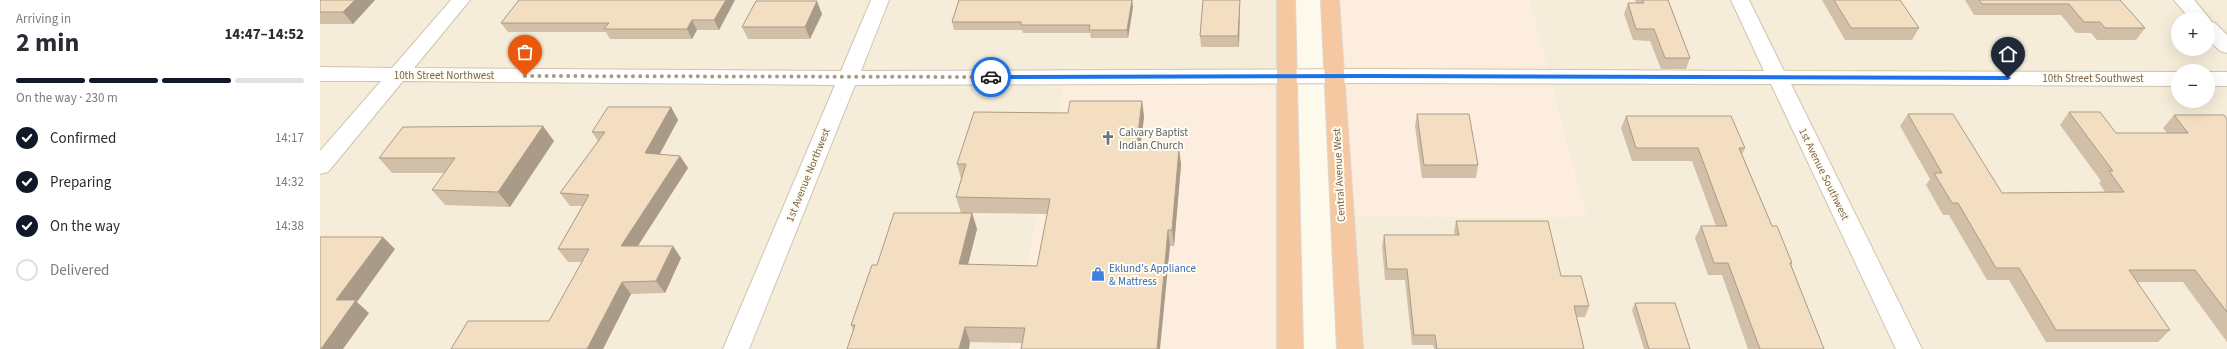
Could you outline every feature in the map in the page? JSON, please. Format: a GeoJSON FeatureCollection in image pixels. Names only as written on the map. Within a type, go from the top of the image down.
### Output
{"type":"FeatureCollection","features":[{"type":"Feature","properties":{"kind":"highway"},"geometry":{"type":"LineString","coordinates":[[1286,0],[1290,349]]}},
{"type":"Feature","properties":{"kind":"highway","name":"Central Avenue West"},"geometry":{"type":"LineString","coordinates":[[1330,0],[1350,349]]}},
{"type":"Feature","properties":{"kind":"street"},"geometry":{"type":"LineString","coordinates":[[320,166],[461,0]]}},
{"type":"Feature","properties":{"kind":"street","name":"1st Avenue Northwest"},"geometry":{"type":"LineString","coordinates":[[736,349],[880,0]]}},
{"type":"Feature","properties":{"kind":"street","name":"1st Avenue Southwest"},"geometry":{"type":"LineString","coordinates":[[1740,0],[1909,349]]}},
{"type":"Feature","properties":{"kind":"street"},"geometry":{"type":"LineString","coordinates":[[2183,0],[2194,12]]}},
{"type":"Feature","properties":{"kind":"street"},"geometry":{"type":"LineString","coordinates":[[2215,34],[2227,47]]}},
{"type":"Feature","properties":{"kind":"street","name":"10th Street Northwest"},"geometry":{"type":"LineString","coordinates":[[320,74],[848,78],[1288,76]]}},
{"type":"Feature","properties":{"kind":"street","name":"10th Street Southwest"},"geometry":{"type":"LineString","coordinates":[[1288,76],[2171,78]]}},
{"type":"Feature","properties":{"kind":"street"},"geometry":{"type":"LineString","coordinates":[[2215,79],[2227,79]]}},
{"type":"Feature","properties":{"kind":"shaded area"},"geometry":{"type":"Polygon","coordinates":[[[320,0],[1286,0],[1288,76],[1066,77],[1010,349],[320,349],[320,0]]]}},
{"type":"Feature","properties":{"kind":"shaded area"},"geometry":{"type":"Polygon","coordinates":[[[1330,0],[1529,0],[1586,217],[1342,216],[1330,0]]]}},
{"type":"Feature","properties":{"kind":"shaded area"},"geometry":{"type":"Polygon","coordinates":[[[1529,0],[2227,0],[2227,349],[1350,349],[1342,216],[1586,217],[1529,0]]]}},
{"type":"Feature","properties":{"kind":"shaded area"},"geometry":{"type":"Polygon","coordinates":[[[1288,76],[1290,349],[1010,349],[1066,77],[1288,76]]]}},
{"type":"Feature","properties":{"kind":"building"},"geometry":{"type":"Polygon","coordinates":[[[320,0],[355,0],[343,12],[320,12],[320,0]]]}},
{"type":"Feature","properties":{"kind":"building"},"geometry":{"type":"Polygon","coordinates":[[[519,0],[726,0],[714,20],[692,20],[687,29],[604,29],[609,23],[501,23],[519,0]]]}},
{"type":"Feature","properties":{"kind":"building"},"geometry":{"type":"Polygon","coordinates":[[[959,0],[1132,0],[1127,30],[1089,30],[1090,25],[1021,25],[1021,22],[952,22],[959,0]]]}},
{"type":"Feature","properties":{"kind":"building"},"geometry":{"type":"Polygon","coordinates":[[[1203,0],[1240,0],[1238,36],[1200,36],[1203,0]]]}},
{"type":"Feature","properties":{"kind":"building"},"geometry":{"type":"Polygon","coordinates":[[[1642,0],[1668,0],[1690,58],[1665,58],[1654,29],[1636,29],[1628,3],[1644,3],[1642,0]]]}},
{"type":"Feature","properties":{"kind":"building"},"geometry":{"type":"Polygon","coordinates":[[[1834,0],[1900,0],[1919,28],[1851,28],[1834,0]]]}},
{"type":"Feature","properties":{"kind":"building"},"geometry":{"type":"Polygon","coordinates":[[[1979,0],[2120,0],[2145,28],[2105,28],[2100,22],[2084,22],[2069,4],[1982,4],[1979,0]]]}},
{"type":"Feature","properties":{"kind":"building"},"geometry":{"type":"Polygon","coordinates":[[[756,1],[817,1],[805,27],[742,27],[756,1]]]}},
{"type":"Feature","properties":{"kind":"building"},"geometry":{"type":"Polygon","coordinates":[[[1070,101],[1142,101],[1136,149],[1179,149],[1172,230],[1168,230],[1157,349],[1021,349],[1025,328],[965,327],[959,349],[847,349],[855,325],[851,325],[872,265],[877,265],[894,213],[972,213],[959,264],[1037,266],[1050,199],[956,197],[966,164],[957,164],[974,112],[1068,113],[1070,101]]]}},
{"type":"Feature","properties":{"kind":"building"},"geometry":{"type":"Polygon","coordinates":[[[608,107],[671,107],[645,153],[680,156],[621,246],[673,246],[656,281],[622,282],[587,349],[451,349],[468,321],[549,321],[589,249],[558,249],[589,195],[560,193],[605,132],[592,132],[608,107]]]}},
{"type":"Feature","properties":{"kind":"building"},"geometry":{"type":"Polygon","coordinates":[[[2069,112],[2100,112],[2116,133],[2188,133],[2174,115],[2224,115],[2227,119],[2227,312],[2195,270],[2129,270],[2170,330],[2056,330],[2019,268],[1996,268],[1958,203],[1952,203],[1934,173],[1942,173],[1908,114],[1953,114],[2002,193],[2124,192],[2109,171],[2113,171],[2069,112]]]}},
{"type":"Feature","properties":{"kind":"building"},"geometry":{"type":"Polygon","coordinates":[[[1417,114],[1469,114],[1478,165],[1424,165],[1417,114]]]}},
{"type":"Feature","properties":{"kind":"building"},"geometry":{"type":"Polygon","coordinates":[[[1626,116],[1731,116],[1745,148],[1739,148],[1772,226],[1777,226],[1824,349],[1760,349],[1728,263],[1714,263],[1701,226],[1727,226],[1698,148],[1636,148],[1626,116]]]}},
{"type":"Feature","properties":{"kind":"building"},"geometry":{"type":"Polygon","coordinates":[[[543,126],[498,192],[432,190],[455,158],[379,158],[403,127],[543,126]]]}},
{"type":"Feature","properties":{"kind":"building"},"geometry":{"type":"Polygon","coordinates":[[[1456,221],[1548,221],[1561,276],[1581,276],[1589,306],[1574,306],[1584,349],[1437,349],[1435,335],[1414,335],[1407,269],[1387,269],[1384,235],[1459,235],[1456,221]]]}},
{"type":"Feature","properties":{"kind":"building"},"geometry":{"type":"Polygon","coordinates":[[[320,237],[383,237],[336,300],[356,300],[321,349],[320,349],[320,237]]]}},
{"type":"Feature","properties":{"kind":"building"},"geometry":{"type":"Polygon","coordinates":[[[1635,303],[1675,303],[1690,349],[1649,349],[1635,303]]]}},
{"type":"Feature","properties":{"kind":"way so far"},"geometry":{"type":"LineString","coordinates":[[525,76],[848,78],[991,77]]}},
{"type":"Feature","properties":{"kind":"place","name":"Calvary Baptist Indian Church"},"geometry":{"type":"Point","coordinates":[1108,138]}},
{"type":"Feature","properties":{"kind":"place","name":"Eklund's Appliance & Mattress"},"geometry":{"type":"Point","coordinates":[1098,274]}},
{"type":"Feature","properties":{"kind":"route"},"geometry":{"type":"LineString","coordinates":[[991,77],[1371,76],[2008,78]]}}]}
